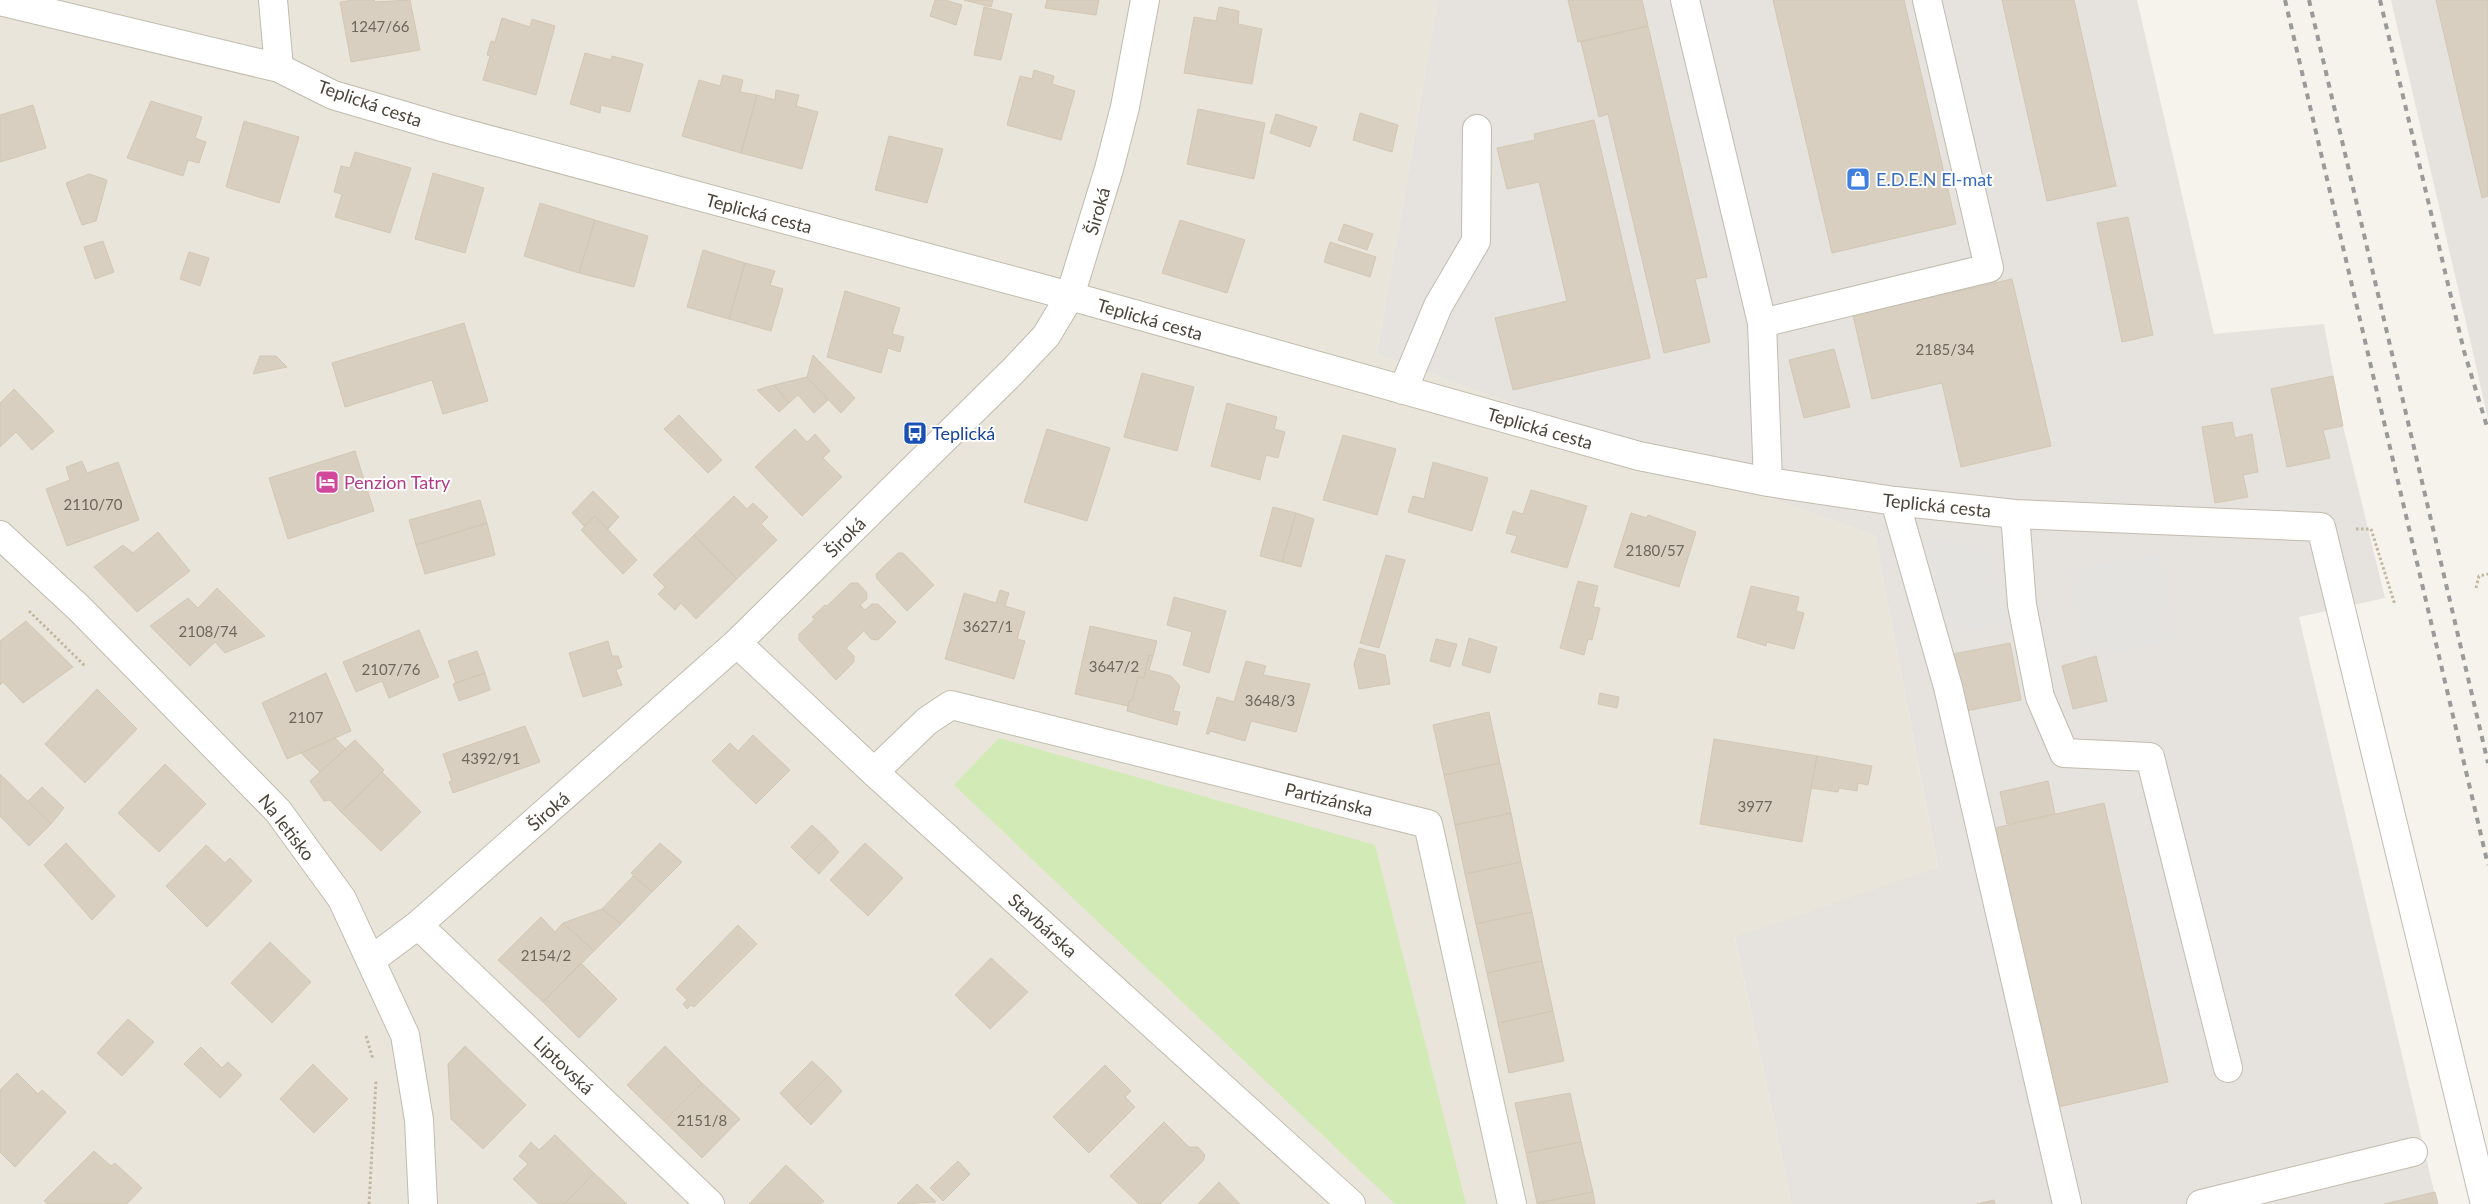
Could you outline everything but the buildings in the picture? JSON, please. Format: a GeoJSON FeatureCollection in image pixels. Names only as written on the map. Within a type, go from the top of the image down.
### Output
{"type":"FeatureCollection","features":[{"type":"Feature","properties":{"kind":"street"},"geometry":{"type":"LineString","coordinates":[[273,0],[279,68]]}},
{"type":"Feature","properties":{"kind":"street","name":"Široká"},"geometry":{"type":"LineString","coordinates":[[372,960],[418,925],[737,643],[1014,371],[1046,336],[1070,296],[1110,169],[1125,107],[1145,0]]}},
{"type":"Feature","properties":{"kind":"street"},"geometry":{"type":"LineString","coordinates":[[1685,0],[1762,323],[1768,482]]}},
{"type":"Feature","properties":{"kind":"street"},"geometry":{"type":"LineString","coordinates":[[1762,323],[1990,268],[1926,0]]}},
{"type":"Feature","properties":{"kind":"street","name":"Teplická cesta"},"geometry":{"type":"LineString","coordinates":[[0,1],[279,68],[333,94],[449,129],[1070,296],[1639,456],[1768,482],[1895,501],[2015,514],[2321,527]]}},
{"type":"Feature","properties":{"kind":"street"},"geometry":{"type":"LineString","coordinates":[[1403,390],[1438,306],[1476,241],[1477,129]]}},
{"type":"Feature","properties":{"kind":"street"},"geometry":{"type":"LineString","coordinates":[[1895,501],[1948,687],[2067,1204]]}},
{"type":"Feature","properties":{"kind":"street"},"geometry":{"type":"LineString","coordinates":[[2015,514],[2022,605],[2040,697],[2064,753],[2150,757],[2228,1068]]}},
{"type":"Feature","properties":{"kind":"street"},"geometry":{"type":"LineString","coordinates":[[2321,527],[2485,1204]]}},
{"type":"Feature","properties":{"kind":"street","name":"Na letisko"},"geometry":{"type":"LineString","coordinates":[[0,535],[80,609],[278,810],[342,899],[372,960],[405,1035],[420,1120],[423,1204]]}},
{"type":"Feature","properties":{"kind":"street","name":"Stavbárska"},"geometry":{"type":"LineString","coordinates":[[737,643],[874,772],[1351,1204]]}},
{"type":"Feature","properties":{"kind":"street","name":"Partizánska"},"geometry":{"type":"LineString","coordinates":[[874,772],[927,721],[951,705],[1428,824],[1512,1204]]}},
{"type":"Feature","properties":{"kind":"street","name":"Liptovská"},"geometry":{"type":"LineString","coordinates":[[418,925],[710,1204]]}},
{"type":"Feature","properties":{"kind":"street"},"geometry":{"type":"LineString","coordinates":[[2201,1204],[2413,1152]]}},
{"type":"Feature","properties":{"kind":"path"},"geometry":{"type":"LineString","coordinates":[[2321,527],[2371,529],[2395,606]]}},
{"type":"Feature","properties":{"kind":"path"},"geometry":{"type":"LineString","coordinates":[[2476,588],[2479,576],[2488,574]]}},
{"type":"Feature","properties":{"kind":"path"},"geometry":{"type":"LineString","coordinates":[[28,610],[91,672]]}},
{"type":"Feature","properties":{"kind":"path"},"geometry":{"type":"LineString","coordinates":[[364,1026],[374,1064]]}},
{"type":"Feature","properties":{"kind":"path"},"geometry":{"type":"LineString","coordinates":[[369,1204],[376,1073]]}},
{"type":"Feature","properties":{"kind":"shaded area"},"geometry":{"type":"Polygon","coordinates":[[[0,0],[1438,0],[1377,354],[1875,536],[1938,869],[1735,938],[1792,1204],[0,1204],[0,0]]]}},
{"type":"Feature","properties":{"kind":"shaded area"},"geometry":{"type":"Polygon","coordinates":[[[1438,0],[2137,0],[2214,334],[2324,324],[2343,426],[2385,598],[2299,617],[2437,1204],[1792,1204],[1735,937],[1938,868],[1875,536],[1377,354],[1438,0]]]}},
{"type":"Feature","properties":{"kind":"shaded area"},"geometry":{"type":"Polygon","coordinates":[[[2391,0],[2488,0],[2488,419],[2471,344],[2391,0]]]}},
{"type":"Feature","properties":{"kind":"shaded area"},"geometry":{"type":"Polygon","coordinates":[[[1923,539],[1990,547],[2007,624],[1947,633],[1923,539]]]}},
{"type":"Feature","properties":{"kind":"shaded area"},"geometry":{"type":"Polygon","coordinates":[[[2162,553],[2177,640],[2083,658],[2067,570],[2162,553]]]}},
{"type":"Feature","properties":{"kind":"green space"},"geometry":{"type":"Polygon","coordinates":[[[999,738],[1375,845],[1466,1204],[1395,1204],[954,785],[999,738]]]}},
{"type":"Feature","properties":{"kind":"railway"},"geometry":{"type":"LineString","coordinates":[[2285,0],[2488,865]]}},
{"type":"Feature","properties":{"kind":"railway"},"geometry":{"type":"LineString","coordinates":[[2309,0],[2488,763]]}},
{"type":"Feature","properties":{"kind":"railway"},"geometry":{"type":"LineString","coordinates":[[2380,0],[2464,351],[2488,430]]}},
{"type":"Feature","properties":{"kind":"place","name":"E.D.E.N El-mat"},"geometry":{"type":"Point","coordinates":[1858,179]}},
{"type":"Feature","properties":{"kind":"place","name":"Teplická"},"geometry":{"type":"Point","coordinates":[915,433]}},
{"type":"Feature","properties":{"kind":"place","name":"Penzion Tatry"},"geometry":{"type":"Point","coordinates":[327,482]}}]}
